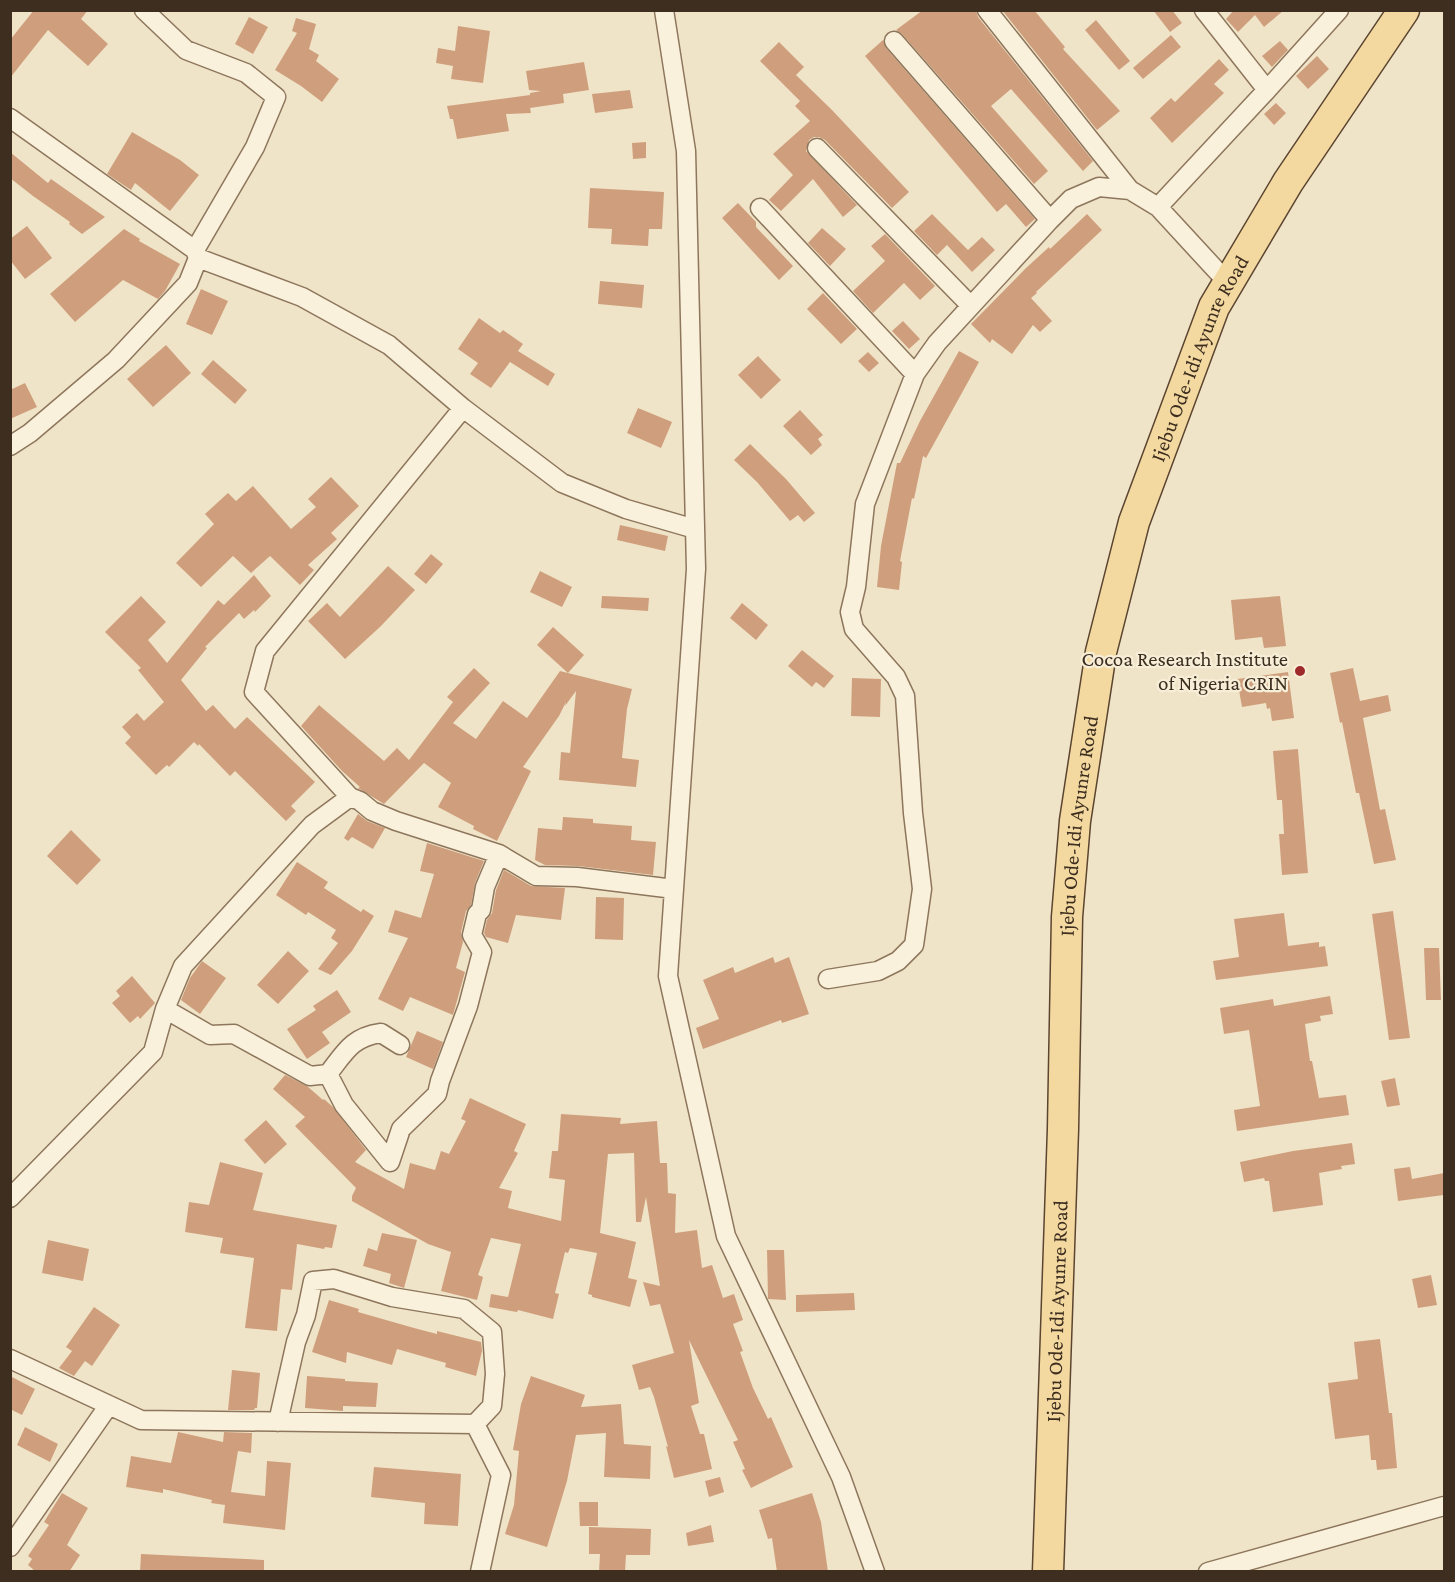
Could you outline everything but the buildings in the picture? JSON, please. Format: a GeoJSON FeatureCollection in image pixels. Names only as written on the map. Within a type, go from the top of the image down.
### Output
{"type":"FeatureCollection","features":[{"type":"Feature","properties":{"kind":"main road","name":"Ijebu Ode-Idi Ayunre Road"},"geometry":{"type":"LineString","coordinates":[[1048,1572],[1063,1129],[1067,917],[1075,821],[1101,652],[1134,522],[1214,307],[1288,182],[1404,10]]}},
{"type":"Feature","properties":{"kind":"street"},"geometry":{"type":"LineString","coordinates":[[10,446],[30,433],[116,360],[188,283],[197,254],[255,147],[276,97],[246,73],[186,50],[144,10]]}},
{"type":"Feature","properties":{"kind":"street"},"geometry":{"type":"LineString","coordinates":[[664,10],[686,151],[696,569],[668,976],[726,1236],[841,1477],[875,1572]]}},
{"type":"Feature","properties":{"kind":"street"},"geometry":{"type":"LineString","coordinates":[[987,10],[1130,190],[1158,207],[1228,283]]}},
{"type":"Feature","properties":{"kind":"street"},"geometry":{"type":"LineString","coordinates":[[1204,10],[1266,90]]}},
{"type":"Feature","properties":{"kind":"street"},"geometry":{"type":"LineString","coordinates":[[1158,207],[1339,10]]}},
{"type":"Feature","properties":{"kind":"street"},"geometry":{"type":"LineString","coordinates":[[894,41],[1050,220]]}},
{"type":"Feature","properties":{"kind":"street"},"geometry":{"type":"LineString","coordinates":[[10,118],[197,254],[303,297],[389,345],[463,408],[562,483],[626,509],[695,530]]}},
{"type":"Feature","properties":{"kind":"street"},"geometry":{"type":"LineString","coordinates":[[817,148],[971,306]]}},
{"type":"Feature","properties":{"kind":"street"},"geometry":{"type":"LineString","coordinates":[[828,979],[878,971],[898,961],[914,945],[922,889],[913,813],[905,696],[896,677],[854,629],[850,612],[856,587],[865,504],[915,374],[937,343],[1071,199],[1099,187],[1130,190]]}},
{"type":"Feature","properties":{"kind":"street"},"geometry":{"type":"LineString","coordinates":[[759,208],[915,374]]}},
{"type":"Feature","properties":{"kind":"street"},"geometry":{"type":"LineString","coordinates":[[463,408],[265,651],[254,692],[350,797],[360,801],[372,811],[499,854],[536,876],[566,876],[674,889]]}},
{"type":"Feature","properties":{"kind":"street"},"geometry":{"type":"LineString","coordinates":[[10,1198],[153,1052],[165,1009],[183,966],[312,825],[350,797]]}},
{"type":"Feature","properties":{"kind":"street"},"geometry":{"type":"LineString","coordinates":[[328,1074],[344,1105],[390,1162],[401,1129],[439,1090],[440,1081],[468,1006],[482,952],[472,935],[477,914],[481,910],[485,887],[499,854]]}},
{"type":"Feature","properties":{"kind":"street"},"geometry":{"type":"LineString","coordinates":[[165,1009],[210,1035],[234,1034],[310,1076],[328,1074],[350,1045],[367,1035],[381,1033],[400,1045]]}},
{"type":"Feature","properties":{"kind":"street"},"geometry":{"type":"LineString","coordinates":[[10,1359],[141,1420],[278,1422],[475,1424],[492,1406],[495,1374],[492,1332],[464,1308],[392,1297],[334,1279],[313,1281],[306,1315],[296,1342],[278,1422]]}},
{"type":"Feature","properties":{"kind":"street"},"geometry":{"type":"LineString","coordinates":[[10,1546],[109,1405]]}},
{"type":"Feature","properties":{"kind":"street"},"geometry":{"type":"LineString","coordinates":[[475,1424],[501,1475],[480,1572]]}},
{"type":"Feature","properties":{"kind":"street"},"geometry":{"type":"LineString","coordinates":[[1208,1572],[1444,1506]]}},
{"type":"Feature","properties":{"kind":"place","name":"Cocoa Research Institute of Nigeria CRIN"},"geometry":{"type":"Point","coordinates":[1300,671]}}]}
